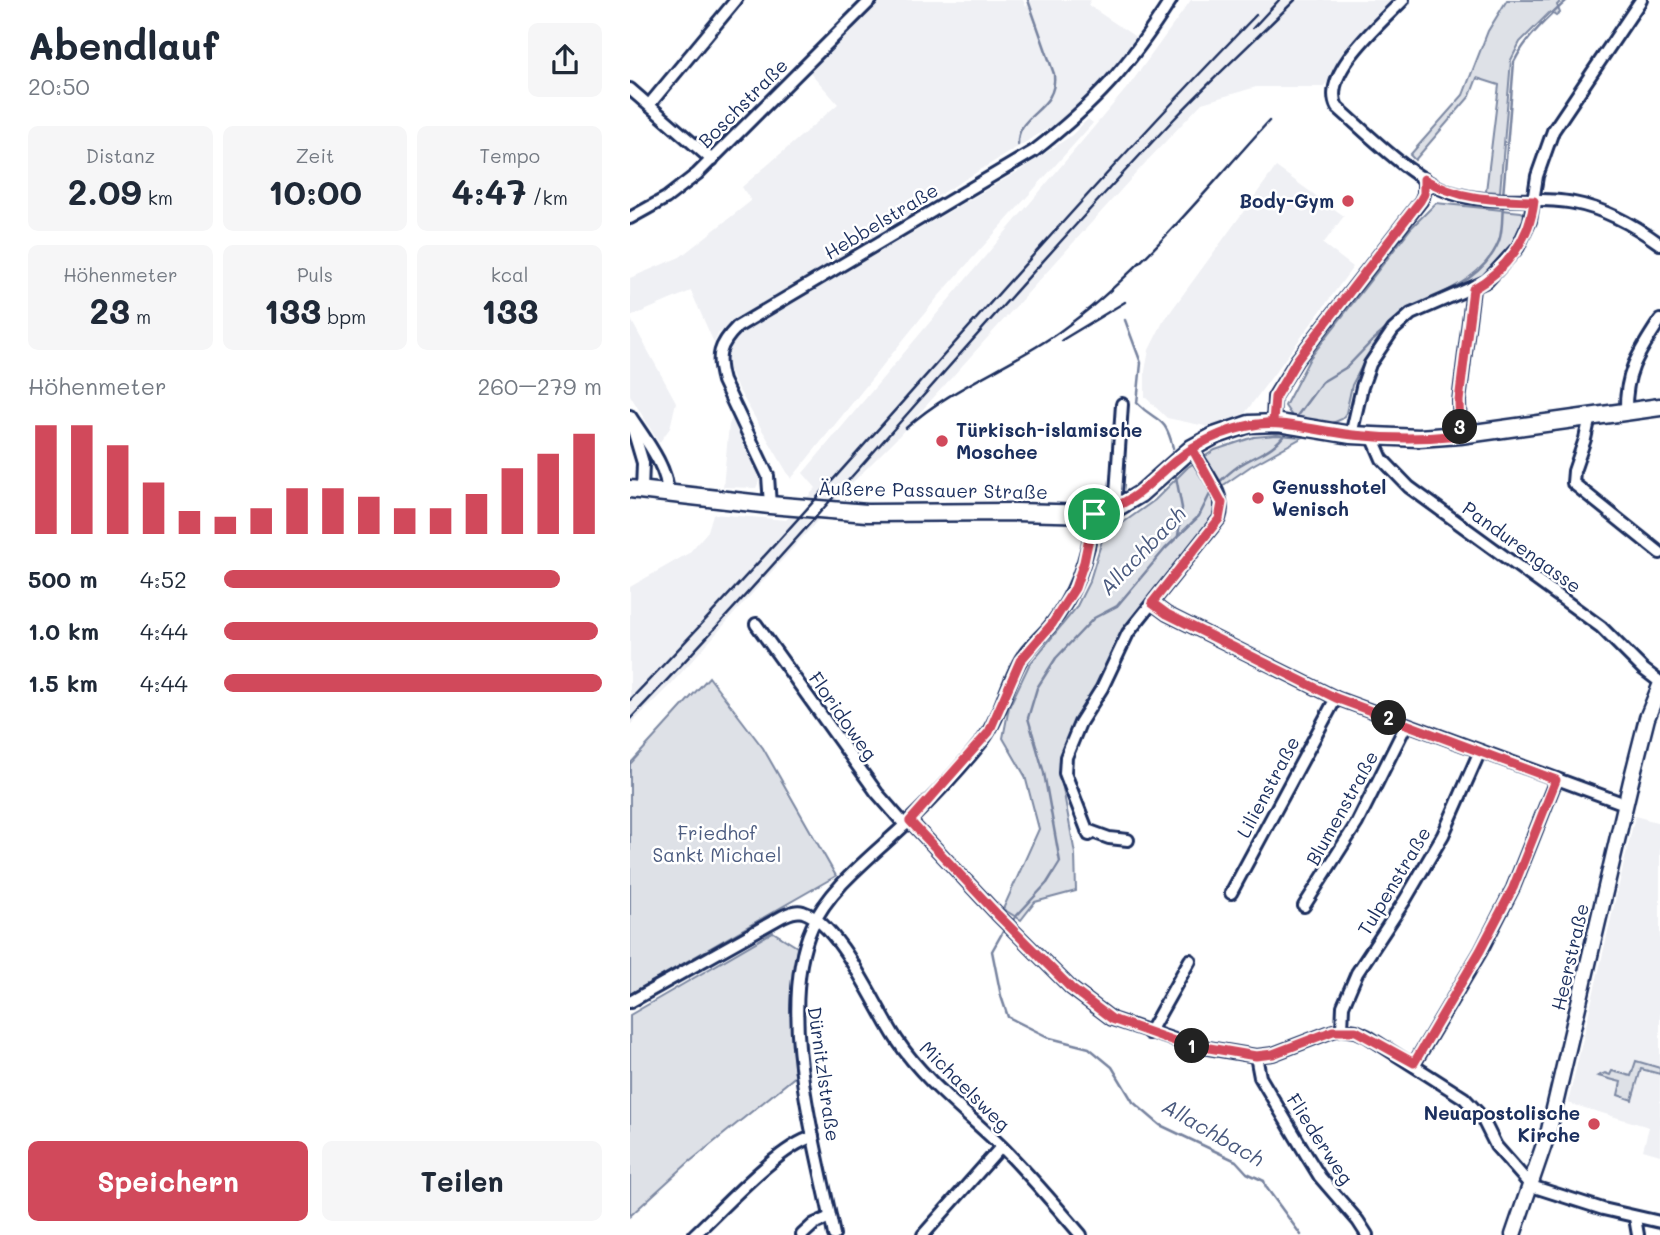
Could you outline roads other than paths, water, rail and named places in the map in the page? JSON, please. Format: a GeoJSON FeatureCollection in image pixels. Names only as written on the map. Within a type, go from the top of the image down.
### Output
{"type":"FeatureCollection","features":[{"type":"Feature","properties":{"kind":"main road","name":"Äußere Passauer Straße"},"geometry":{"type":"LineString","coordinates":[[636,490],[867,513],[1094,514],[1115,509],[1140,494],[1192,448],[1226,431],[1249,425],[1276,422],[1351,435],[1400,439],[1460,435],[1660,407]]}},
{"type":"Feature","properties":{"kind":"street"},"geometry":{"type":"LineString","coordinates":[[649,105],[736,0]]}},
{"type":"Feature","properties":{"kind":"street","name":"Boschstraße"},"geometry":{"type":"LineString","coordinates":[[630,218],[666,198],[712,160],[871,0]]}},
{"type":"Feature","properties":{"kind":"street","name":"Hebbelstraße"},"geometry":{"type":"LineString","coordinates":[[769,505],[768,476],[723,381],[719,366],[720,351],[725,339],[737,327],[1034,151],[1079,116],[1110,84],[1135,55],[1171,0]]}},
{"type":"Feature","properties":{"kind":"street"},"geometry":{"type":"LineString","coordinates":[[1402,0],[1362,42],[1342,68],[1334,85],[1333,100],[1337,107],[1424,179],[1451,193],[1478,200],[1572,203],[1600,210],[1623,220],[1660,244]]}},
{"type":"Feature","properties":{"kind":"street"},"geometry":{"type":"LineString","coordinates":[[1351,435],[1370,364],[1393,330],[1410,314],[1473,289],[1497,272],[1518,247],[1530,221],[1536,176],[1553,131],[1640,0]]}},
{"type":"Feature","properties":{"kind":"street"},"geometry":{"type":"LineString","coordinates":[[630,89],[712,160]]}},
{"type":"Feature","properties":{"kind":"street"},"geometry":{"type":"LineString","coordinates":[[1276,422],[1275,397],[1280,386],[1305,349],[1420,201],[1424,194],[1424,179]]}},
{"type":"Feature","properties":{"kind":"street"},"geometry":{"type":"LineString","coordinates":[[1460,435],[1459,401],[1473,289]]}},
{"type":"Feature","properties":{"kind":"street"},"geometry":{"type":"LineString","coordinates":[[1626,411],[1627,385],[1632,367],[1660,320]]}},
{"type":"Feature","properties":{"kind":"street"},"geometry":{"type":"LineString","coordinates":[[1115,509],[1122,404]]}},
{"type":"Feature","properties":{"kind":"street"},"geometry":{"type":"LineString","coordinates":[[1590,416],[1573,483],[1660,553]]}},
{"type":"Feature","properties":{"kind":"street"},"geometry":{"type":"LineString","coordinates":[[630,418],[643,463],[636,490]]}},
{"type":"Feature","properties":{"kind":"street"},"geometry":{"type":"LineString","coordinates":[[630,418],[661,467],[668,486],[667,494]]}},
{"type":"Feature","properties":{"kind":"street","name":"Pandurengasse"},"geometry":{"type":"LineString","coordinates":[[1372,436],[1382,460],[1409,487],[1601,627],[1660,684]]}},
{"type":"Feature","properties":{"kind":"street"},"geometry":{"type":"LineString","coordinates":[[1128,839],[1108,838],[1088,832],[1065,773],[1066,757],[1080,723],[1102,688],[1128,633],[1219,519],[1222,503],[1192,448]]}},
{"type":"Feature","properties":{"kind":"street","name":"Dürnitzlstraße"},"geometry":{"type":"LineString","coordinates":[[834,1235],[813,1137],[796,1012],[800,968],[808,938],[816,918],[839,889],[908,823],[989,732],[1020,661],[1052,624],[1075,588],[1084,562],[1094,514]]}},
{"type":"Feature","properties":{"kind":"street"},"geometry":{"type":"LineString","coordinates":[[1152,603],[1167,614],[1336,698],[1625,804]]}},
{"type":"Feature","properties":{"kind":"street","name":"Floridoweg"},"geometry":{"type":"LineString","coordinates":[[756,624],[877,793],[1071,988],[1112,1019],[1149,1033],[1190,1045],[1256,1056]]}},
{"type":"Feature","properties":{"kind":"street","name":"Heerstraße"},"geometry":{"type":"LineString","coordinates":[[1513,1235],[1557,1101],[1625,804],[1647,718],[1660,684]]}},
{"type":"Feature","properties":{"kind":"street","name":"Lilienstraße"},"geometry":{"type":"LineString","coordinates":[[1231,893],[1336,698]]}},
{"type":"Feature","properties":{"kind":"street","name":"Blumenstraße"},"geometry":{"type":"LineString","coordinates":[[1304,906],[1353,831],[1406,725]]}},
{"type":"Feature","properties":{"kind":"street","name":"Tulpenstraße"},"geometry":{"type":"LineString","coordinates":[[1342,1030],[1343,1006],[1357,973],[1405,900],[1443,835],[1480,751]]}},
{"type":"Feature","properties":{"kind":"street"},"geometry":{"type":"LineString","coordinates":[[1414,1063],[1480,951],[1509,895],[1556,780]]}},
{"type":"Feature","properties":{"kind":"street"},"geometry":{"type":"LineString","coordinates":[[630,1002],[783,916],[801,911],[816,918]]}},
{"type":"Feature","properties":{"kind":"street","name":"Michaelsweg"},"geometry":{"type":"LineString","coordinates":[[816,918],[828,928],[841,946],[899,1043],[927,1077],[1033,1179],[1081,1235]]}},
{"type":"Feature","properties":{"kind":"street"},"geometry":{"type":"LineString","coordinates":[[1149,1033],[1190,960]]}},
{"type":"Feature","properties":{"kind":"street"},"geometry":{"type":"LineString","coordinates":[[1256,1056],[1273,1054],[1342,1030],[1356,1031],[1414,1063],[1455,1090],[1476,1108],[1496,1146],[1531,1186],[1660,1222]]}},
{"type":"Feature","properties":{"kind":"street","name":"Fliederweg"},"geometry":{"type":"LineString","coordinates":[[1256,1056],[1260,1077],[1320,1177],[1367,1235]]}},
{"type":"Feature","properties":{"kind":"street"},"geometry":{"type":"LineString","coordinates":[[694,1235],[764,1169],[803,1139],[813,1137]]}},
{"type":"Feature","properties":{"kind":"street"},"geometry":{"type":"LineString","coordinates":[[923,1235],[1001,1147]]}},
{"type":"Feature","properties":{"kind":"street"},"geometry":{"type":"LineString","coordinates":[[802,1235],[814,1224],[830,1217]]}},
{"type":"Feature","properties":{"kind":"street"},"geometry":{"type":"LineString","coordinates":[[1635,1217],[1637,1235]]}},
{"type":"Feature","properties":{"kind":"waterway"},"geometry":{"type":"LineString","coordinates":[[1018,145],[1023,125],[1044,104],[1054,87],[1054,74],[1028,0]]}},
{"type":"Feature","properties":{"kind":"waterway","name":"Allachbach"},"geometry":{"type":"LineString","coordinates":[[1503,196],[1514,62],[1531,36],[1567,0]]}},
{"type":"Feature","properties":{"kind":"waterway","name":"Allachbach"},"geometry":{"type":"LineString","coordinates":[[1416,306],[1464,281],[1493,254],[1502,227],[1503,203]]}},
{"type":"Feature","properties":{"kind":"waterway","name":"Allachbach"},"geometry":{"type":"LineString","coordinates":[[1294,420],[1322,382],[1347,367],[1407,311]]}},
{"type":"Feature","properties":{"kind":"waterway"},"geometry":{"type":"LineString","coordinates":[[1125,320],[1141,363],[1137,403],[1163,424],[1173,448]]}},
{"type":"Feature","properties":{"kind":"waterway","name":"Allachbach"},"geometry":{"type":"LineString","coordinates":[[1218,483],[1237,467],[1272,447],[1287,431]]}},
{"type":"Feature","properties":{"kind":"waterway"},"geometry":{"type":"LineString","coordinates":[[1176,477],[1182,508],[1178,536]]}},
{"type":"Feature","properties":{"kind":"waterway","name":"Allachbach"},"geometry":{"type":"LineString","coordinates":[[1010,923],[1047,883],[1060,862],[1044,773],[1028,718],[1037,688],[1056,658],[1094,618],[1117,606],[1165,549],[1199,516],[1213,488]]}},
{"type":"Feature","properties":{"kind":"waterway","name":"Allachbach"},"geometry":{"type":"LineString","coordinates":[[1005,928],[992,951],[1008,1017],[1050,1038],[1089,1048],[1112,1067],[1133,1102],[1160,1125],[1236,1161],[1247,1173],[1264,1181],[1301,1235]]}},
{"type":"Feature","properties":{"kind":"railway"},"geometry":{"type":"LineString","coordinates":[[1253,28],[1279,0]]}},
{"type":"Feature","properties":{"kind":"railway"},"geometry":{"type":"LineString","coordinates":[[630,719],[768,571],[1105,193],[1189,104],[1295,0]]}},
{"type":"Feature","properties":{"kind":"railway"},"geometry":{"type":"LineString","coordinates":[[630,700],[788,530],[1097,184],[1256,15]]}},
{"type":"Feature","properties":{"kind":"railway"},"geometry":{"type":"LineString","coordinates":[[906,428],[942,401],[1040,344],[1088,310],[1143,260],[1269,121]]}},
{"type":"Feature","properties":{"kind":"railway"},"geometry":{"type":"LineString","coordinates":[[1062,340],[1125,302]]}},
{"type":"Feature","properties":{"kind":"place","name":"Body-Gym"},"geometry":{"type":"Point","coordinates":[1348,201]}},
{"type":"Feature","properties":{"kind":"place","name":"Türkisch-islamische Moschee"},"geometry":{"type":"Point","coordinates":[942,441]}},
{"type":"Feature","properties":{"kind":"place","name":"Genusshotel Wenisch"},"geometry":{"type":"Point","coordinates":[1258,498]}},
{"type":"Feature","properties":{"kind":"place","name":"Neuapostolische Kirche"},"geometry":{"type":"Point","coordinates":[1594,1124]}},
{"type":"Feature","properties":{"kind":"park label","name":"Friedhof Sankt Michael"},"geometry":{"type":"Point","coordinates":[717,844]}}]}
